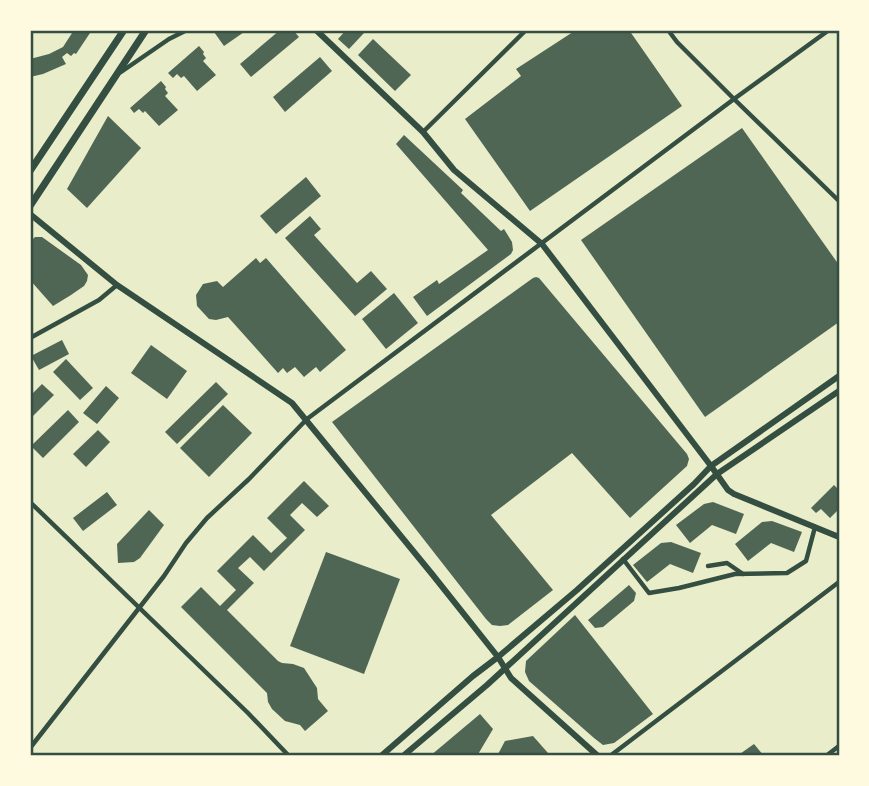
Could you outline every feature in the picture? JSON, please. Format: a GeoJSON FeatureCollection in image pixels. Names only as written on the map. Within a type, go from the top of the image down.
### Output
{"type":"FeatureCollection","features":[{"type":"Feature","properties":{"kind":"main road"},"geometry":{"type":"LineString","coordinates":[[30,172],[124,30]]}},
{"type":"Feature","properties":{"kind":"main road"},"geometry":{"type":"LineString","coordinates":[[30,206],[146,30]]}},
{"type":"Feature","properties":{"kind":"street"},"geometry":{"type":"LineString","coordinates":[[115,76],[142,56],[187,30]]}},
{"type":"Feature","properties":{"kind":"street"},"geometry":{"type":"LineString","coordinates":[[316,30],[423,132],[454,170],[542,244],[728,490],[734,495],[839,537]]}},
{"type":"Feature","properties":{"kind":"street"},"geometry":{"type":"LineString","coordinates":[[423,132],[526,30]]}},
{"type":"Feature","properties":{"kind":"street"},"geometry":{"type":"LineString","coordinates":[[668,30],[677,42],[839,201]]}},
{"type":"Feature","properties":{"kind":"street"},"geometry":{"type":"LineString","coordinates":[[30,748],[207,518],[307,419],[829,30]]}},
{"type":"Feature","properties":{"kind":"street"},"geometry":{"type":"LineString","coordinates":[[30,214],[117,285],[292,403],[498,657],[511,678],[598,756]]}},
{"type":"Feature","properties":{"kind":"street"},"geometry":{"type":"LineString","coordinates":[[30,338],[99,300],[117,285]]}},
{"type":"Feature","properties":{"kind":"street"},"geometry":{"type":"LineString","coordinates":[[381,756],[588,580],[711,466],[839,376]]}},
{"type":"Feature","properties":{"kind":"street"},"geometry":{"type":"LineString","coordinates":[[403,756],[505,668],[717,474],[839,391]]}},
{"type":"Feature","properties":{"kind":"street"},"geometry":{"type":"LineString","coordinates":[[30,502],[289,756]]}},
{"type":"Feature","properties":{"kind":"street"},"geometry":{"type":"LineString","coordinates":[[623,559],[649,593],[736,575],[787,573],[806,561],[815,526]]}},
{"type":"Feature","properties":{"kind":"street"},"geometry":{"type":"LineString","coordinates":[[708,566],[727,563],[744,574]]}},
{"type":"Feature","properties":{"kind":"street"},"geometry":{"type":"LineString","coordinates":[[610,756],[839,582]]}},
{"type":"Feature","properties":{"kind":"street"},"geometry":{"type":"LineString","coordinates":[[826,756],[839,746]]}},
{"type":"Feature","properties":{"kind":"building"},"geometry":{"type":"Polygon","coordinates":[[[74,30],[92,30],[76,54],[71,56],[67,53],[62,57],[66,64],[30,77],[30,59],[63,47],[74,30]]]}},
{"type":"Feature","properties":{"kind":"building"},"geometry":{"type":"Polygon","coordinates":[[[247,30],[224,46],[214,32],[247,30]]]}},
{"type":"Feature","properties":{"kind":"building"},"geometry":{"type":"Polygon","coordinates":[[[280,30],[293,30],[299,37],[251,77],[240,64],[280,30]]]}},
{"type":"Feature","properties":{"kind":"building"},"geometry":{"type":"Polygon","coordinates":[[[346,30],[360,30],[364,33],[349,49],[338,39],[346,30]]]}},
{"type":"Feature","properties":{"kind":"building"},"geometry":{"type":"Polygon","coordinates":[[[576,30],[629,30],[682,106],[530,211],[465,119],[521,76],[516,69],[576,30]]]}},
{"type":"Feature","properties":{"kind":"building"},"geometry":{"type":"Polygon","coordinates":[[[373,39],[411,75],[395,91],[358,55],[373,39]]]}},
{"type":"Feature","properties":{"kind":"building"},"geometry":{"type":"Polygon","coordinates":[[[199,46],[206,58],[203,61],[216,75],[197,91],[184,76],[181,78],[177,74],[173,78],[168,73],[199,46]]]}},
{"type":"Feature","properties":{"kind":"building"},"geometry":{"type":"Polygon","coordinates":[[[320,57],[332,71],[285,112],[273,97],[320,57]]]}},
{"type":"Feature","properties":{"kind":"building"},"geometry":{"type":"Polygon","coordinates":[[[161,81],[168,93],[165,96],[178,110],[159,126],[145,111],[143,113],[139,109],[134,113],[130,108],[161,81]]]}},
{"type":"Feature","properties":{"kind":"building"},"geometry":{"type":"Polygon","coordinates":[[[108,116],[141,148],[87,208],[67,189],[108,116]]]}},
{"type":"Feature","properties":{"kind":"building"},"geometry":{"type":"Polygon","coordinates":[[[742,128],[839,265],[839,322],[705,417],[581,240],[742,128]]]}},
{"type":"Feature","properties":{"kind":"building"},"geometry":{"type":"Polygon","coordinates":[[[404,135],[463,190],[461,193],[501,231],[504,229],[512,242],[511,254],[427,316],[413,297],[437,280],[439,284],[488,250],[396,144],[404,135]]]}},
{"type":"Feature","properties":{"kind":"building"},"geometry":{"type":"Polygon","coordinates":[[[306,177],[321,196],[276,234],[260,216],[306,177]]]}},
{"type":"Feature","properties":{"kind":"building"},"geometry":{"type":"Polygon","coordinates":[[[310,216],[321,229],[314,235],[357,283],[371,271],[387,289],[355,316],[285,238],[310,216]]]}},
{"type":"Feature","properties":{"kind":"building"},"geometry":{"type":"Polygon","coordinates":[[[35,237],[42,237],[81,265],[88,275],[84,286],[53,306],[30,280],[30,242],[35,237]]]}},
{"type":"Feature","properties":{"kind":"building"},"geometry":{"type":"Polygon","coordinates":[[[256,258],[260,263],[266,258],[346,350],[320,372],[316,367],[304,377],[295,367],[287,373],[283,368],[278,373],[228,317],[209,319],[197,306],[196,295],[203,284],[217,281],[223,287],[256,258]]]}},
{"type":"Feature","properties":{"kind":"building"},"geometry":{"type":"Polygon","coordinates":[[[536,277],[689,459],[687,466],[630,518],[572,453],[491,515],[553,590],[508,625],[500,626],[492,625],[486,619],[332,422],[536,277]]]}},
{"type":"Feature","properties":{"kind":"building"},"geometry":{"type":"Polygon","coordinates":[[[394,293],[418,323],[386,349],[362,319],[394,293]]]}},
{"type":"Feature","properties":{"kind":"building"},"geometry":{"type":"Polygon","coordinates":[[[62,340],[69,354],[39,370],[31,356],[62,340]]]}},
{"type":"Feature","properties":{"kind":"building"},"geometry":{"type":"Polygon","coordinates":[[[151,345],[187,371],[167,399],[131,373],[151,345]]]}},
{"type":"Feature","properties":{"kind":"building"},"geometry":{"type":"Polygon","coordinates":[[[66,359],[93,388],[80,400],[53,372],[66,359]]]}},
{"type":"Feature","properties":{"kind":"building"},"geometry":{"type":"Polygon","coordinates":[[[216,382],[228,394],[177,444],[165,432],[216,382]]]}},
{"type":"Feature","properties":{"kind":"building"},"geometry":{"type":"Polygon","coordinates":[[[42,384],[54,395],[30,419],[30,396],[42,384]]]}},
{"type":"Feature","properties":{"kind":"building"},"geometry":{"type":"Polygon","coordinates":[[[106,386],[119,398],[97,424],[83,413],[106,386]]]}},
{"type":"Feature","properties":{"kind":"building"},"geometry":{"type":"Polygon","coordinates":[[[223,405],[252,433],[209,477],[180,448],[223,405]]]}},
{"type":"Feature","properties":{"kind":"building"},"geometry":{"type":"Polygon","coordinates":[[[68,410],[79,422],[43,458],[31,446],[68,410]]]}},
{"type":"Feature","properties":{"kind":"building"},"geometry":{"type":"Polygon","coordinates":[[[98,430],[110,442],[86,467],[73,454],[98,430]]]}},
{"type":"Feature","properties":{"kind":"building"},"geometry":{"type":"Polygon","coordinates":[[[304,481],[329,506],[317,517],[302,503],[290,515],[305,530],[264,571],[250,557],[238,568],[254,583],[227,610],[278,661],[304,668],[317,688],[318,699],[328,711],[305,731],[300,725],[285,721],[272,709],[267,693],[181,607],[201,587],[220,606],[236,590],[217,571],[253,535],[271,553],[287,538],[267,518],[304,481]]]}},
{"type":"Feature","properties":{"kind":"building"},"geometry":{"type":"Polygon","coordinates":[[[834,485],[839,490],[839,509],[830,518],[821,509],[816,513],[811,508],[834,485]]]}},
{"type":"Feature","properties":{"kind":"building"},"geometry":{"type":"Polygon","coordinates":[[[107,492],[117,505],[83,531],[73,518],[107,492]]]}},
{"type":"Feature","properties":{"kind":"building"},"geometry":{"type":"Polygon","coordinates":[[[713,502],[744,514],[736,534],[712,525],[690,543],[676,525],[704,504],[713,502]]]}},
{"type":"Feature","properties":{"kind":"building"},"geometry":{"type":"Polygon","coordinates":[[[149,510],[164,525],[140,558],[134,562],[118,563],[117,544],[149,510]]]}},
{"type":"Feature","properties":{"kind":"building"},"geometry":{"type":"Polygon","coordinates":[[[772,521],[802,532],[794,552],[771,543],[748,561],[735,544],[762,522],[772,521]]]}},
{"type":"Feature","properties":{"kind":"building"},"geometry":{"type":"Polygon","coordinates":[[[671,542],[701,553],[693,573],[670,564],[647,582],[633,565],[661,543],[671,542]]]}},
{"type":"Feature","properties":{"kind":"building"},"geometry":{"type":"Polygon","coordinates":[[[326,552],[400,579],[364,674],[290,646],[326,552]]]}},
{"type":"Feature","properties":{"kind":"building"},"geometry":{"type":"Polygon","coordinates":[[[629,585],[636,593],[634,601],[603,627],[595,628],[588,620],[629,585]]]}},
{"type":"Feature","properties":{"kind":"building"},"geometry":{"type":"Polygon","coordinates":[[[575,615],[653,714],[614,743],[603,745],[594,738],[529,681],[525,672],[526,661],[575,615]]]}},
{"type":"Feature","properties":{"kind":"building"},"geometry":{"type":"Polygon","coordinates":[[[480,714],[493,729],[477,756],[430,756],[480,714]]]}},
{"type":"Feature","properties":{"kind":"building"},"geometry":{"type":"Polygon","coordinates":[[[533,736],[548,753],[544,756],[497,756],[505,741],[533,736]]]}},
{"type":"Feature","properties":{"kind":"building"},"geometry":{"type":"Polygon","coordinates":[[[754,744],[764,756],[737,756],[754,744]]]}}]}
